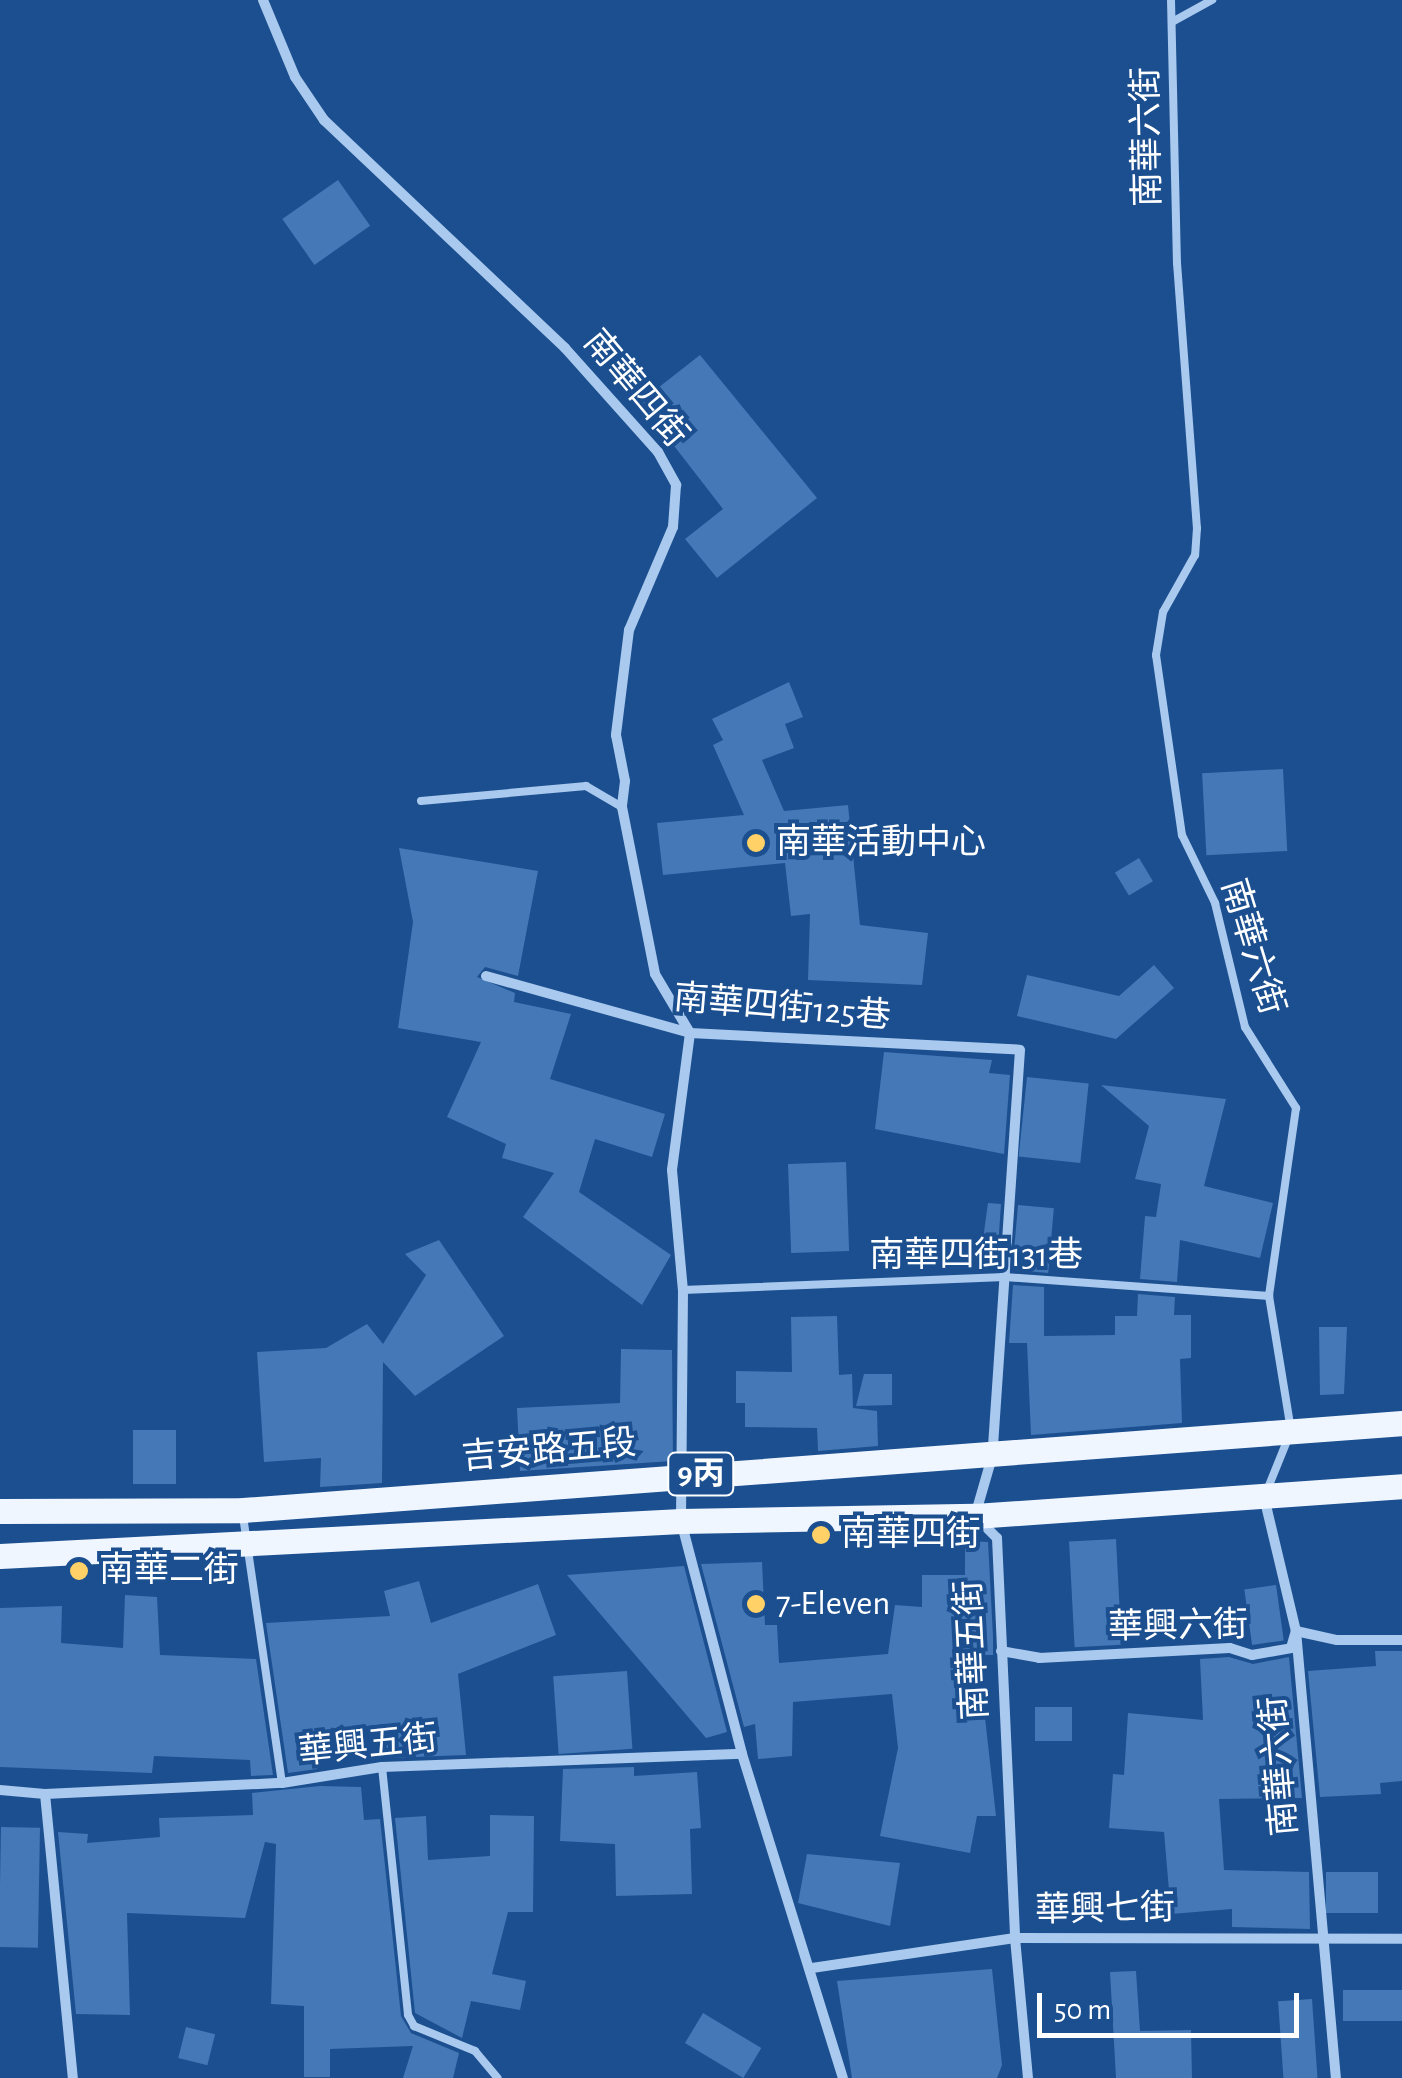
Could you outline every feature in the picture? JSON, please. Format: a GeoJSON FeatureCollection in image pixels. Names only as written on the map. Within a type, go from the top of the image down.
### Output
{"type":"FeatureCollection","features":[{"type":"Feature","properties":{"kind":"main road","name":"吉安路五段"},"geometry":{"type":"LineString","coordinates":[[0,1510],[243,1510],[678,1476],[992,1458],[1402,1423]]}},
{"type":"Feature","properties":{"kind":"main road","name":"9丙"},"geometry":{"type":"LineString","coordinates":[[0,1556],[681,1521],[975,1516],[1402,1486]]}},
{"type":"Feature","properties":{"kind":"street","name":"南華四街"},"geometry":{"type":"LineString","coordinates":[[263,0],[295,76],[324,120],[565,348],[658,452],[676,485],[673,527],[629,630],[616,735],[626,780],[622,808],[655,974],[690,1033]]}},
{"type":"Feature","properties":{"kind":"street","name":"南華四街125巷"},"geometry":{"type":"LineString","coordinates":[[486,976],[690,1033],[1020,1050],[1006,1277]]}},
{"type":"Feature","properties":{"kind":"street"},"geometry":{"type":"LineString","coordinates":[[690,1033],[672,1170],[682,1290],[678,1476],[681,1521],[742,1754],[812,1968],[843,2078]]}},
{"type":"Feature","properties":{"kind":"street"},"geometry":{"type":"LineString","coordinates":[[975,1516],[992,1458],[1006,1277]]}},
{"type":"Feature","properties":{"kind":"street","name":"南華六街"},"geometry":{"type":"LineString","coordinates":[[1264,1497],[1296,1630],[1336,2078]]}},
{"type":"Feature","properties":{"kind":"street","name":"南華五街"},"geometry":{"type":"LineString","coordinates":[[975,1516],[996,1538],[1014,1938],[1028,2078]]}},
{"type":"Feature","properties":{"kind":"street","name":"華興六街"},"geometry":{"type":"LineString","coordinates":[[1001,1651],[1039,1658],[1154,1648],[1230,1648],[1252,1655],[1292,1648],[1296,1630],[1337,1640],[1402,1640]]}},
{"type":"Feature","properties":{"kind":"street","name":"華興五街"},"geometry":{"type":"LineString","coordinates":[[0,1790],[45,1794],[282,1783],[382,1767],[742,1754]]}},
{"type":"Feature","properties":{"kind":"street"},"geometry":{"type":"LineString","coordinates":[[45,1794],[73,2078]]}},
{"type":"Feature","properties":{"kind":"street","name":"華興七街"},"geometry":{"type":"LineString","coordinates":[[812,1968],[1014,1938],[1321,1935],[1402,1939]]}},
{"type":"Feature","properties":{"kind":"lane","name":"南華六街"},"geometry":{"type":"LineString","coordinates":[[1171,0],[1178,262],[1197,528],[1195,555],[1163,612],[1156,656],[1182,835],[1215,903],[1245,1027],[1296,1108],[1270,1296],[1291,1431]]}},
{"type":"Feature","properties":{"kind":"lane"},"geometry":{"type":"LineString","coordinates":[[1172,22],[1212,0]]}},
{"type":"Feature","properties":{"kind":"lane"},"geometry":{"type":"LineString","coordinates":[[420,801],[586,786],[622,808]]}},
{"type":"Feature","properties":{"kind":"lane","name":"南華四街131巷"},"geometry":{"type":"LineString","coordinates":[[682,1290],[1006,1277],[1270,1296]]}},
{"type":"Feature","properties":{"kind":"lane"},"geometry":{"type":"LineString","coordinates":[[1264,1497],[1291,1431]]}},
{"type":"Feature","properties":{"kind":"lane"},"geometry":{"type":"LineString","coordinates":[[243,1510],[244,1546],[282,1783]]}},
{"type":"Feature","properties":{"kind":"lane"},"geometry":{"type":"LineString","coordinates":[[382,1767],[404,2002],[414,2026],[475,2051],[498,2078]]}},
{"type":"Feature","properties":{"kind":"building"},"geometry":{"type":"Polygon","coordinates":[[[338,180],[370,226],[314,265],[282,219],[338,180]]]}},
{"type":"Feature","properties":{"kind":"building"},"geometry":{"type":"Polygon","coordinates":[[[700,355],[817,498],[717,578],[685,539],[723,509],[640,402],[700,355]]]}},
{"type":"Feature","properties":{"kind":"building"},"geometry":{"type":"Polygon","coordinates":[[[789,682],[803,717],[785,724],[794,748],[762,760],[784,811],[848,805],[860,925],[928,933],[922,985],[808,980],[810,914],[791,916],[785,863],[663,875],[657,823],[744,815],[713,745],[723,740],[712,719],[789,682]]]}},
{"type":"Feature","properties":{"kind":"building"},"geometry":{"type":"Polygon","coordinates":[[[1283,769],[1287,851],[1206,855],[1202,773],[1283,769]]]}},
{"type":"Feature","properties":{"kind":"building"},"geometry":{"type":"Polygon","coordinates":[[[399,848],[538,871],[518,976],[485,967],[477,977],[515,993],[514,1002],[571,1014],[550,1079],[665,1114],[652,1157],[595,1139],[579,1192],[671,1255],[642,1305],[523,1217],[554,1173],[502,1158],[506,1144],[447,1117],[481,1042],[398,1028],[413,922],[399,848]]]}},
{"type":"Feature","properties":{"kind":"building"},"geometry":{"type":"Polygon","coordinates":[[[1139,858],[1153,881],[1129,896],[1115,872],[1139,858]]]}},
{"type":"Feature","properties":{"kind":"building"},"geometry":{"type":"Polygon","coordinates":[[[1154,965],[1174,988],[1116,1039],[1017,1016],[1027,975],[1119,996],[1154,965]]]}},
{"type":"Feature","properties":{"kind":"building"},"geometry":{"type":"Polygon","coordinates":[[[884,1052],[992,1060],[989,1073],[1010,1075],[1004,1154],[875,1129],[884,1052]]]}},
{"type":"Feature","properties":{"kind":"building"},"geometry":{"type":"Polygon","coordinates":[[[1027,1077],[1089,1083],[1080,1163],[1019,1157],[1027,1077]]]}},
{"type":"Feature","properties":{"kind":"building"},"geometry":{"type":"Polygon","coordinates":[[[1101,1085],[1226,1099],[1204,1186],[1273,1203],[1260,1258],[1180,1240],[1177,1282],[1140,1279],[1145,1216],[1156,1217],[1161,1184],[1135,1179],[1149,1126],[1101,1085]]]}},
{"type":"Feature","properties":{"kind":"building"},"geometry":{"type":"Polygon","coordinates":[[[846,1162],[849,1251],[791,1253],[788,1164],[846,1162]]]}},
{"type":"Feature","properties":{"kind":"building"},"geometry":{"type":"Polygon","coordinates":[[[988,1203],[1001,1204],[997,1263],[980,1261],[988,1203]]]}},
{"type":"Feature","properties":{"kind":"building"},"geometry":{"type":"Polygon","coordinates":[[[1018,1205],[1054,1208],[1048,1273],[1012,1270],[1018,1205]]]}},
{"type":"Feature","properties":{"kind":"building"},"geometry":{"type":"Polygon","coordinates":[[[439,1240],[504,1336],[415,1396],[383,1362],[382,1483],[320,1487],[321,1458],[264,1462],[257,1352],[326,1348],[367,1324],[383,1344],[426,1275],[405,1254],[439,1240]]]}},
{"type":"Feature","properties":{"kind":"building"},"geometry":{"type":"Polygon","coordinates":[[[1013,1285],[1044,1287],[1044,1336],[1115,1335],[1115,1316],[1137,1316],[1138,1294],[1175,1297],[1174,1315],[1191,1315],[1191,1358],[1180,1359],[1182,1423],[1031,1435],[1027,1343],[1009,1343],[1013,1285]]]}},
{"type":"Feature","properties":{"kind":"building"},"geometry":{"type":"Polygon","coordinates":[[[837,1316],[839,1375],[852,1374],[853,1408],[877,1411],[878,1446],[818,1451],[817,1428],[745,1427],[745,1403],[736,1403],[736,1371],[792,1372],[791,1317],[837,1316]]]}},
{"type":"Feature","properties":{"kind":"building"},"geometry":{"type":"Polygon","coordinates":[[[1319,1327],[1347,1327],[1344,1394],[1320,1395],[1319,1327]]]}},
{"type":"Feature","properties":{"kind":"building"},"geometry":{"type":"Polygon","coordinates":[[[621,1349],[672,1350],[673,1461],[520,1471],[517,1408],[620,1403],[621,1349]]]}},
{"type":"Feature","properties":{"kind":"building"},"geometry":{"type":"Polygon","coordinates":[[[864,1374],[892,1374],[892,1405],[856,1406],[864,1374]]]}},
{"type":"Feature","properties":{"kind":"building"},"geometry":{"type":"Polygon","coordinates":[[[133,1430],[176,1430],[176,1484],[133,1484],[133,1430]]]}},
{"type":"Feature","properties":{"kind":"building"},"geometry":{"type":"Polygon","coordinates":[[[1116,1539],[1122,1645],[1075,1647],[1069,1541],[1116,1539]]]}},
{"type":"Feature","properties":{"kind":"building"},"geometry":{"type":"Polygon","coordinates":[[[965,1541],[988,1542],[993,1655],[978,1655],[996,1816],[977,1816],[970,1853],[880,1836],[898,1748],[892,1694],[793,1702],[792,1756],[758,1759],[755,1724],[744,1727],[701,1564],[762,1562],[765,1625],[777,1625],[779,1663],[888,1654],[895,1605],[922,1607],[922,1575],[965,1575],[965,1541]]]}},
{"type":"Feature","properties":{"kind":"building"},"geometry":{"type":"Polygon","coordinates":[[[684,1566],[727,1732],[706,1738],[567,1575],[684,1566]]]}},
{"type":"Feature","properties":{"kind":"building"},"geometry":{"type":"Polygon","coordinates":[[[419,1581],[431,1623],[538,1584],[556,1635],[458,1674],[466,1755],[386,1758],[385,1724],[310,1733],[317,1769],[288,1773],[266,1623],[390,1616],[384,1591],[419,1581]]]}},
{"type":"Feature","properties":{"kind":"building"},"geometry":{"type":"Polygon","coordinates":[[[1276,1585],[1284,1640],[1252,1645],[1244,1589],[1276,1585]]]}},
{"type":"Feature","properties":{"kind":"building"},"geometry":{"type":"Polygon","coordinates":[[[125,1595],[157,1597],[160,1655],[256,1659],[273,1775],[251,1776],[250,1760],[154,1756],[152,1773],[0,1767],[0,1608],[62,1606],[61,1643],[123,1648],[125,1595]]]}},
{"type":"Feature","properties":{"kind":"building"},"geometry":{"type":"Polygon","coordinates":[[[1375,1651],[1402,1651],[1402,1781],[1380,1783],[1381,1794],[1320,1797],[1308,1671],[1376,1666],[1375,1651]]]}},
{"type":"Feature","properties":{"kind":"building"},"geometry":{"type":"Polygon","coordinates":[[[1229,1657],[1253,1664],[1289,1657],[1302,1798],[1219,1799],[1224,1870],[1309,1872],[1310,1929],[1232,1927],[1232,1909],[1171,1914],[1164,1832],[1109,1828],[1113,1774],[1124,1775],[1128,1713],[1203,1720],[1200,1659],[1229,1657]]]}},
{"type":"Feature","properties":{"kind":"building"},"geometry":{"type":"Polygon","coordinates":[[[627,1671],[632,1749],[559,1754],[553,1676],[627,1671]]]}},
{"type":"Feature","properties":{"kind":"building"},"geometry":{"type":"Polygon","coordinates":[[[1035,1707],[1072,1707],[1072,1741],[1035,1741],[1035,1707]]]}},
{"type":"Feature","properties":{"kind":"building"},"geometry":{"type":"Polygon","coordinates":[[[634,1767],[634,1776],[697,1772],[701,1828],[690,1829],[692,1894],[616,1896],[615,1844],[560,1841],[563,1769],[634,1767]]]}},
{"type":"Feature","properties":{"kind":"building"},"geometry":{"type":"Polygon","coordinates":[[[320,1786],[361,1787],[364,1820],[380,1819],[401,2016],[411,2033],[459,2053],[453,2078],[403,2078],[413,2046],[330,2049],[330,2077],[304,2077],[304,2006],[271,2004],[276,1844],[265,1842],[245,1918],[127,1913],[130,2015],[76,2014],[58,1832],[88,1834],[87,1843],[160,1837],[159,1818],[253,1815],[252,1793],[320,1786]]]}},
{"type":"Feature","properties":{"kind":"building"},"geometry":{"type":"Polygon","coordinates":[[[490,1815],[534,1816],[533,1912],[508,1912],[492,1974],[526,1981],[520,2010],[471,2001],[462,2038],[415,2013],[395,1818],[426,1816],[428,1860],[490,1856],[490,1815]]]}},
{"type":"Feature","properties":{"kind":"building"},"geometry":{"type":"Polygon","coordinates":[[[1,1827],[40,1828],[38,1948],[0,1947],[1,1827]]]}},
{"type":"Feature","properties":{"kind":"building"},"geometry":{"type":"Polygon","coordinates":[[[807,1854],[900,1863],[890,1926],[798,1903],[807,1854]]]}},
{"type":"Feature","properties":{"kind":"building"},"geometry":{"type":"Polygon","coordinates":[[[1326,1872],[1378,1872],[1378,1913],[1326,1913],[1326,1872]]]}},
{"type":"Feature","properties":{"kind":"building"},"geometry":{"type":"Polygon","coordinates":[[[992,1969],[1002,2065],[997,2078],[852,2078],[837,1981],[992,1969]]]}},
{"type":"Feature","properties":{"kind":"building"},"geometry":{"type":"Polygon","coordinates":[[[1136,1971],[1140,2031],[1191,2030],[1192,2078],[1116,2078],[1110,1972],[1136,1971]]]}},
{"type":"Feature","properties":{"kind":"building"},"geometry":{"type":"Polygon","coordinates":[[[1343,1990],[1402,1990],[1402,2021],[1343,2021],[1343,1990]]]}},
{"type":"Feature","properties":{"kind":"building"},"geometry":{"type":"Polygon","coordinates":[[[1312,1999],[1318,2078],[1283,2078],[1278,2001],[1312,1999]]]}},
{"type":"Feature","properties":{"kind":"building"},"geometry":{"type":"Polygon","coordinates":[[[703,2013],[761,2048],[743,2078],[685,2043],[703,2013]]]}},
{"type":"Feature","properties":{"kind":"building"},"geometry":{"type":"Polygon","coordinates":[[[186,2027],[215,2034],[207,2065],[178,2058],[186,2027]]]}},
{"type":"Feature","properties":{"kind":"place","name":"南華活動中心"},"geometry":{"type":"Point","coordinates":[756,843]}},
{"type":"Feature","properties":{"kind":"place","name":"南華四街"},"geometry":{"type":"Point","coordinates":[821,1535]}},
{"type":"Feature","properties":{"kind":"place","name":"南華二街"},"geometry":{"type":"Point","coordinates":[79,1571]}},
{"type":"Feature","properties":{"kind":"place","name":"7-Eleven"},"geometry":{"type":"Point","coordinates":[756,1604]}}]}
